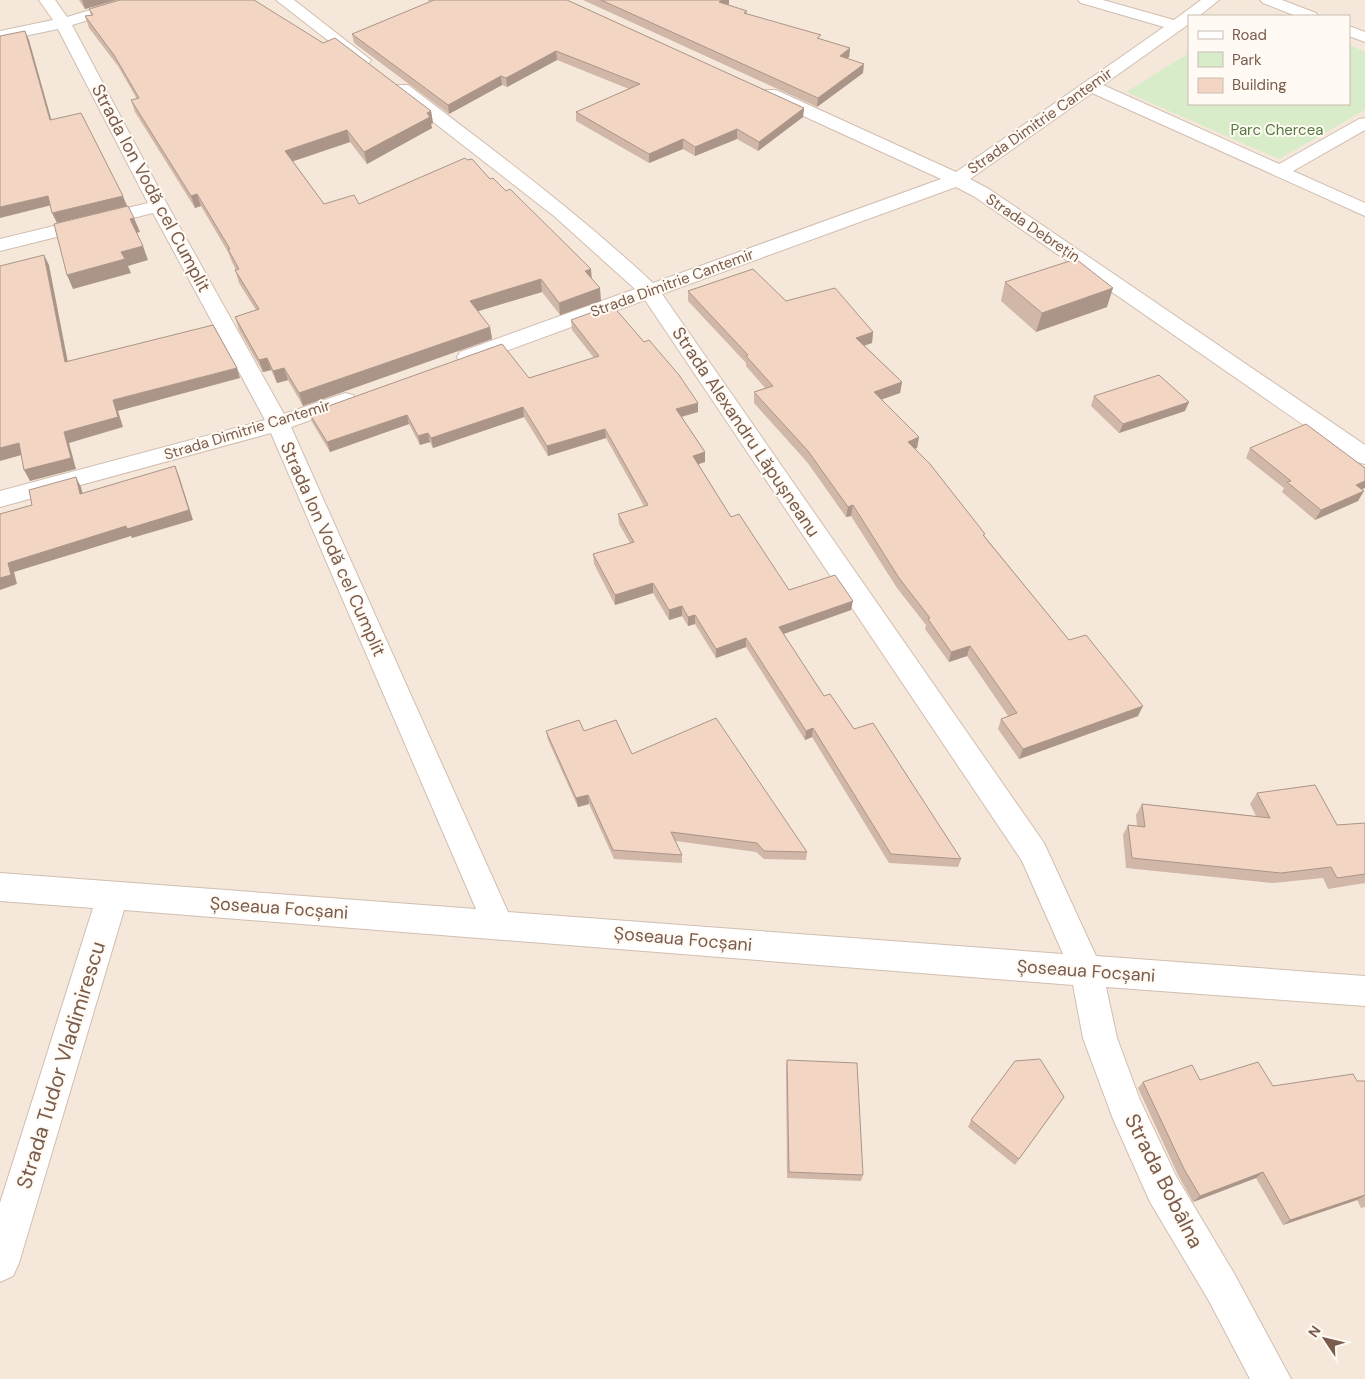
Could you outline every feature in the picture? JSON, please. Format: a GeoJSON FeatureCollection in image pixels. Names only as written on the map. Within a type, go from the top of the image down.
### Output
{"type":"FeatureCollection","features":[{"type":"Feature","properties":{"kind":"street","name":"Strada Ion Vodă cel Cumplit"},"geometry":{"type":"LineString","coordinates":[[47,0],[63,23],[159,206],[278,424],[498,924]]}},
{"type":"Feature","properties":{"kind":"street"},"geometry":{"type":"LineString","coordinates":[[0,36],[63,23],[139,0]]}},
{"type":"Feature","properties":{"kind":"street","name":"Strada Alexandru Lăpușneanu"},"geometry":{"type":"LineString","coordinates":[[284,0],[546,198],[616,257],[650,292],[1033,852],[1057,902],[1086,971]]}},
{"type":"Feature","properties":{"kind":"street"},"geometry":{"type":"LineString","coordinates":[[1086,0],[1185,20]]}},
{"type":"Feature","properties":{"kind":"street","name":"Strada Dimitrie Cantemir"},"geometry":{"type":"LineString","coordinates":[[1192,15],[1211,0]]}},
{"type":"Feature","properties":{"kind":"street"},"geometry":{"type":"LineString","coordinates":[[1268,0],[1307,15]]}},
{"type":"Feature","properties":{"kind":"street","name":"Strada Dimitrie Cantemir"},"geometry":{"type":"LineString","coordinates":[[446,364],[957,180],[1185,20]]}},
{"type":"Feature","properties":{"kind":"street"},"geometry":{"type":"LineString","coordinates":[[1350,31],[1365,37]]}},
{"type":"Feature","properties":{"kind":"street","name":"Strada Debrețin"},"geometry":{"type":"LineString","coordinates":[[751,85],[957,180],[999,204],[1365,456]]}},
{"type":"Feature","properties":{"kind":"street"},"geometry":{"type":"LineString","coordinates":[[1090,86],[1365,210]]}},
{"type":"Feature","properties":{"kind":"street"},"geometry":{"type":"LineString","coordinates":[[1280,171],[1365,122]]}},
{"type":"Feature","properties":{"kind":"street"},"geometry":{"type":"LineString","coordinates":[[0,245],[159,206]]}},
{"type":"Feature","properties":{"kind":"street","name":"Strada Dimitrie Cantemir"},"geometry":{"type":"LineString","coordinates":[[0,499],[278,424],[362,394]]}},
{"type":"Feature","properties":{"kind":"street","name":"Șoseaua Focșani"},"geometry":{"type":"LineString","coordinates":[[0,887],[1365,991]]}},
{"type":"Feature","properties":{"kind":"street","name":"Strada Tudor Vladimirescu"},"geometry":{"type":"LineString","coordinates":[[0,1264],[113,896]]}},
{"type":"Feature","properties":{"kind":"street","name":"Strada Bobâlna"},"geometry":{"type":"LineString","coordinates":[[1086,971],[1100,1038],[1125,1107],[1163,1189],[1222,1288],[1272,1379]]}},
{"type":"Feature","properties":{"kind":"shaded area"},"geometry":{"type":"Polygon","coordinates":[[[0,0],[1365,0],[1365,1379],[0,1379],[0,0]]]}},
{"type":"Feature","properties":{"kind":"green space","name":"Parc Chercea"},"geometry":{"type":"Polygon","coordinates":[[[1350,45],[1365,52],[1365,110],[1279,159],[1126,92],[1188,54],[1188,105],[1350,105],[1350,45]]]}},
{"type":"Feature","properties":{"kind":"building"},"geometry":{"type":"Polygon","coordinates":[[[120,0],[254,0],[323,43],[335,38],[431,111],[427,113],[430,117],[364,152],[347,130],[285,151],[324,204],[354,195],[359,204],[465,158],[467,160],[472,159],[490,179],[493,178],[506,191],[510,189],[591,269],[585,271],[600,288],[559,303],[541,279],[470,301],[490,327],[299,393],[284,368],[273,371],[267,358],[259,360],[235,317],[259,309],[235,270],[239,269],[228,249],[230,249],[197,194],[191,196],[131,100],[139,98],[114,55],[85,16],[93,15],[89,9],[120,0]]]}},
{"type":"Feature","properties":{"kind":"building"},"geometry":{"type":"Polygon","coordinates":[[[434,0],[567,0],[804,108],[759,142],[737,129],[695,147],[683,139],[649,154],[576,112],[640,84],[556,51],[506,78],[501,76],[448,105],[352,34],[434,0]]]}},
{"type":"Feature","properties":{"kind":"building"},"geometry":{"type":"Polygon","coordinates":[[[601,0],[722,0],[719,2],[747,11],[744,13],[821,35],[817,38],[850,48],[840,56],[864,64],[818,98],[601,0]]]}},
{"type":"Feature","properties":{"kind":"building"},"geometry":{"type":"Polygon","coordinates":[[[25,31],[50,120],[81,113],[123,196],[52,213],[48,196],[0,207],[0,36],[25,31]]]}},
{"type":"Feature","properties":{"kind":"building"},"geometry":{"type":"Polygon","coordinates":[[[128,206],[134,218],[130,219],[143,246],[121,252],[125,259],[67,275],[54,224],[128,206]]]}},
{"type":"Feature","properties":{"kind":"building"},"geometry":{"type":"Polygon","coordinates":[[[44,255],[65,362],[213,325],[237,368],[113,400],[118,417],[64,432],[71,458],[24,470],[19,443],[0,448],[0,266],[44,255]]]}},
{"type":"Feature","properties":{"kind":"building"},"geometry":{"type":"Polygon","coordinates":[[[1076,259],[1113,288],[1042,313],[1005,282],[1076,259]]]}},
{"type":"Feature","properties":{"kind":"building"},"geometry":{"type":"Polygon","coordinates":[[[753,269],[786,301],[835,288],[873,332],[856,338],[902,382],[874,392],[919,437],[908,442],[930,464],[985,534],[983,535],[1069,640],[1086,635],[1143,706],[1023,749],[1001,719],[1017,713],[970,646],[951,652],[928,619],[930,618],[899,578],[853,505],[848,507],[808,451],[754,392],[773,386],[746,356],[748,355],[688,291],[753,269]]]}},
{"type":"Feature","properties":{"kind":"building"},"geometry":{"type":"Polygon","coordinates":[[[612,305],[644,342],[649,340],[679,375],[698,403],[676,409],[705,452],[693,456],[731,517],[739,514],[789,590],[835,575],[853,601],[779,627],[824,696],[830,694],[854,729],[873,723],[961,859],[891,854],[813,728],[806,731],[746,638],[716,649],[695,615],[688,617],[682,606],[669,610],[653,583],[615,595],[593,554],[634,542],[618,514],[648,505],[605,429],[547,446],[523,407],[431,438],[428,433],[418,436],[407,415],[327,442],[309,413],[502,344],[529,378],[599,356],[571,320],[612,305]]]}},
{"type":"Feature","properties":{"kind":"building"},"geometry":{"type":"Polygon","coordinates":[[[1159,375],[1189,402],[1123,424],[1094,396],[1159,375]]]}},
{"type":"Feature","properties":{"kind":"building"},"geometry":{"type":"Polygon","coordinates":[[[1306,424],[1365,468],[1365,481],[1356,485],[1364,491],[1321,510],[1287,482],[1291,481],[1250,448],[1306,424]]]}},
{"type":"Feature","properties":{"kind":"building"},"geometry":{"type":"Polygon","coordinates":[[[175,466],[189,510],[127,529],[126,526],[8,563],[11,575],[0,578],[0,514],[32,505],[29,490],[76,477],[80,494],[175,466]]]}},
{"type":"Feature","properties":{"kind":"building"},"geometry":{"type":"Polygon","coordinates":[[[716,718],[807,852],[764,851],[757,843],[671,832],[682,855],[613,850],[588,795],[576,798],[546,731],[579,720],[584,731],[616,720],[632,754],[716,718]]]}},
{"type":"Feature","properties":{"kind":"building"},"geometry":{"type":"Polygon","coordinates":[[[1315,785],[1337,825],[1365,823],[1365,874],[1337,878],[1331,867],[1281,873],[1132,858],[1128,825],[1145,827],[1142,804],[1270,818],[1257,793],[1315,785]]]}},
{"type":"Feature","properties":{"kind":"building"},"geometry":{"type":"Polygon","coordinates":[[[1040,1059],[1064,1097],[1019,1159],[971,1120],[1015,1061],[1040,1059]]]}},
{"type":"Feature","properties":{"kind":"building"},"geometry":{"type":"Polygon","coordinates":[[[787,1060],[857,1063],[863,1175],[789,1172],[787,1060]]]}},
{"type":"Feature","properties":{"kind":"building"},"geometry":{"type":"Polygon","coordinates":[[[1258,1062],[1273,1086],[1353,1074],[1357,1081],[1365,1081],[1365,1195],[1290,1220],[1263,1172],[1200,1196],[1184,1169],[1143,1082],[1192,1065],[1200,1080],[1258,1062]]]}}]}
